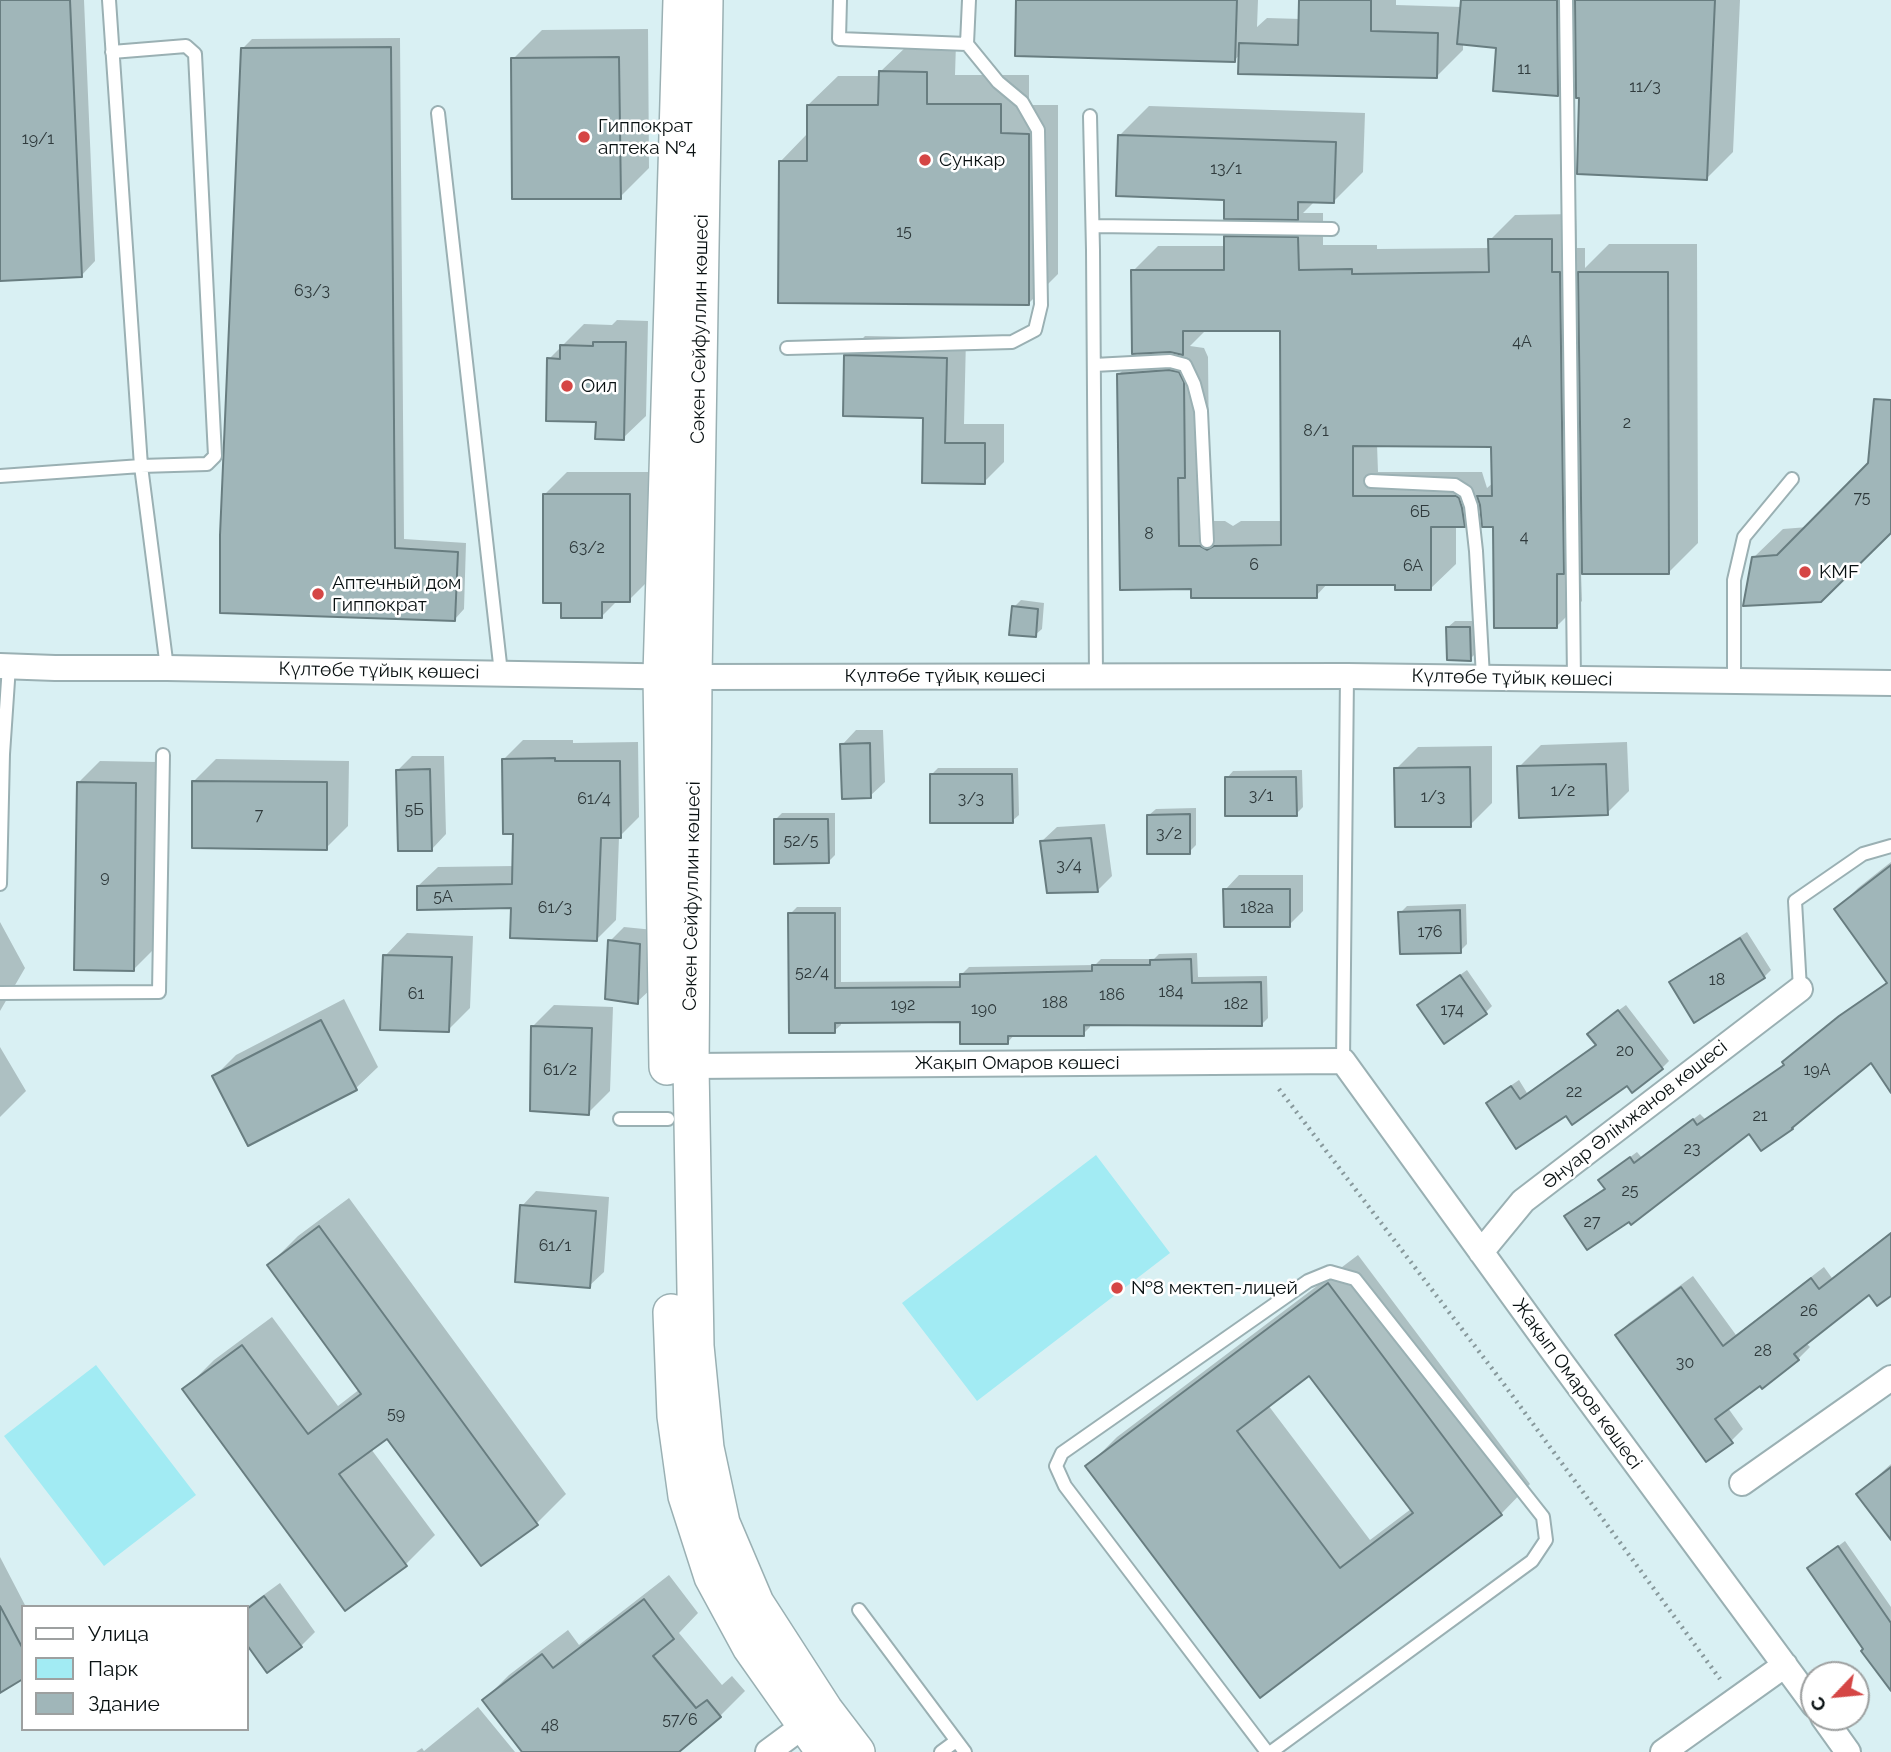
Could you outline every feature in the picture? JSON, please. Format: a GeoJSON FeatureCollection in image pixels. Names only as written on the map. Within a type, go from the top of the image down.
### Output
{"type":"FeatureCollection","features":[{"type":"Feature","properties":{"kind":"street","name":"Сәкен Сейфуллин көшесі"},"geometry":{"type":"LineString","coordinates":[[681,0],[677,676],[668,1119],[675,1416],[687,1496],[712,1577],[750,1647],[818,1729],[857,1752]]}},
{"type":"Feature","properties":{"kind":"street","name":"Сәкен Сейфуллин көшесі"},"geometry":{"type":"LineString","coordinates":[[705,0],[677,676],[691,1066],[696,1346],[706,1448],[722,1523],[756,1603],[818,1729]]}},
{"type":"Feature","properties":{"kind":"street","name":"Күлтөбе тұйық көшесі"},"geometry":{"type":"LineString","coordinates":[[5,666],[677,676],[1347,676],[1891,683]]}},
{"type":"Feature","properties":{"kind":"street","name":"Әнуар Әлімжанов көшесі"},"geometry":{"type":"LineString","coordinates":[[1481,1252],[1523,1201],[1800,989]]}},
{"type":"Feature","properties":{"kind":"street","name":"Жақып Омаров көшесі"},"geometry":{"type":"LineString","coordinates":[[691,1066],[1343,1061],[1800,1686]]}},
{"type":"Feature","properties":{"kind":"street"},"geometry":{"type":"LineString","coordinates":[[1742,1483],[1891,1378]]}},
{"type":"Feature","properties":{"kind":"street"},"geometry":{"type":"LineString","coordinates":[[1663,1752],[1785,1665]]}},
{"type":"Feature","properties":{"kind":"street"},"geometry":{"type":"LineString","coordinates":[[768,1752],[818,1729]]}},
{"type":"Feature","properties":{"kind":"street"},"geometry":{"type":"LineString","coordinates":[[1833,1731],[1848,1752]]}},
{"type":"Feature","properties":{"kind":"lane"},"geometry":{"type":"LineString","coordinates":[[108,0],[141,466],[167,668]]}},
{"type":"Feature","properties":{"kind":"lane"},"geometry":{"type":"LineString","coordinates":[[840,0],[838,39],[967,44]]}},
{"type":"Feature","properties":{"kind":"lane"},"geometry":{"type":"LineString","coordinates":[[787,348],[1012,342],[1035,330],[1041,305],[1038,130],[1022,102],[999,82],[967,44],[969,0]]}},
{"type":"Feature","properties":{"kind":"lane"},"geometry":{"type":"LineString","coordinates":[[1566,0],[1574,679]]}},
{"type":"Feature","properties":{"kind":"lane"},"geometry":{"type":"LineString","coordinates":[[0,476],[207,464],[215,456],[195,54],[186,46],[112,52]]}},
{"type":"Feature","properties":{"kind":"lane"},"geometry":{"type":"LineString","coordinates":[[438,113],[501,673]]}},
{"type":"Feature","properties":{"kind":"lane"},"geometry":{"type":"LineString","coordinates":[[1090,116],[1096,676]]}},
{"type":"Feature","properties":{"kind":"lane"},"geometry":{"type":"LineString","coordinates":[[1093,226],[1332,229]]}},
{"type":"Feature","properties":{"kind":"lane"},"geometry":{"type":"LineString","coordinates":[[1094,365],[1170,361],[1185,365],[1194,384],[1201,411],[1207,541]]}},
{"type":"Feature","properties":{"kind":"lane"},"geometry":{"type":"LineString","coordinates":[[1734,681],[1734,580],[1744,537],[1792,479]]}},
{"type":"Feature","properties":{"kind":"lane"},"geometry":{"type":"LineString","coordinates":[[1371,481],[1455,485],[1465,492],[1471,506],[1475,540],[1483,677]]}},
{"type":"Feature","properties":{"kind":"lane"},"geometry":{"type":"LineString","coordinates":[[0,884],[5,666]]}},
{"type":"Feature","properties":{"kind":"lane"},"geometry":{"type":"LineString","coordinates":[[1343,1061],[1347,676]]}},
{"type":"Feature","properties":{"kind":"lane"},"geometry":{"type":"LineString","coordinates":[[0,993],[159,992],[163,755]]}},
{"type":"Feature","properties":{"kind":"lane"},"geometry":{"type":"LineString","coordinates":[[1800,989],[1795,901],[1863,855],[1891,846]]}},
{"type":"Feature","properties":{"kind":"lane"},"geometry":{"type":"LineString","coordinates":[[621,1119],[668,1119]]}},
{"type":"Feature","properties":{"kind":"lane"},"geometry":{"type":"LineString","coordinates":[[1330,1272],[1355,1279],[1542,1517],[1546,1541],[1532,1561],[1269,1752],[1065,1486],[1056,1466],[1062,1453],[1308,1281],[1330,1272]]}},
{"type":"Feature","properties":{"kind":"lane"},"geometry":{"type":"LineString","coordinates":[[859,1611],[960,1746],[941,1752]]}},
{"type":"Feature","properties":{"kind":"path"},"geometry":{"type":"LineString","coordinates":[[1258,1062],[1503,1383],[1735,1700]]}},
{"type":"Feature","properties":{"kind":"green space"},"geometry":{"type":"Polygon","coordinates":[[[1096,1155],[1170,1253],[977,1401],[902,1303],[1096,1155]]]}},
{"type":"Feature","properties":{"kind":"green space"},"geometry":{"type":"Polygon","coordinates":[[[96,1365],[196,1495],[104,1566],[4,1436],[96,1365]]]}},
{"type":"Feature","properties":{"kind":"building"},"geometry":{"type":"Polygon","coordinates":[[[0,0],[70,0],[82,277],[0,281],[0,0]]]}},
{"type":"Feature","properties":{"kind":"building"},"geometry":{"type":"Polygon","coordinates":[[[1016,0],[1237,0],[1235,62],[1015,56],[1016,0]]]}},
{"type":"Feature","properties":{"kind":"building"},"geometry":{"type":"Polygon","coordinates":[[[1299,0],[1371,0],[1371,31],[1438,33],[1437,78],[1238,74],[1239,43],[1298,45],[1299,0]]]}},
{"type":"Feature","properties":{"kind":"building"},"geometry":{"type":"Polygon","coordinates":[[[1461,0],[1557,0],[1558,96],[1493,91],[1496,48],[1457,44],[1461,0]]]}},
{"type":"Feature","properties":{"kind":"building"},"geometry":{"type":"Polygon","coordinates":[[[1575,0],[1715,0],[1707,180],[1577,174],[1579,98],[1576,98],[1575,0]]]}},
{"type":"Feature","properties":{"kind":"building"},"geometry":{"type":"Polygon","coordinates":[[[391,47],[395,548],[458,552],[455,621],[220,613],[220,535],[241,48],[391,47]]]}},
{"type":"Feature","properties":{"kind":"building"},"geometry":{"type":"Polygon","coordinates":[[[619,57],[621,199],[512,199],[511,58],[619,57]]]}},
{"type":"Feature","properties":{"kind":"building"},"geometry":{"type":"Polygon","coordinates":[[[879,71],[927,72],[927,104],[1001,104],[1001,133],[1029,134],[1029,305],[778,303],[779,161],[807,161],[807,105],[878,105],[879,71]]]}},
{"type":"Feature","properties":{"kind":"building"},"geometry":{"type":"Polygon","coordinates":[[[1118,135],[1336,142],[1334,203],[1298,202],[1298,220],[1224,219],[1224,200],[1116,196],[1118,135]]]}},
{"type":"Feature","properties":{"kind":"building"},"geometry":{"type":"Polygon","coordinates":[[[1224,236],[1298,237],[1299,270],[1352,269],[1352,274],[1489,272],[1488,239],[1552,239],[1552,272],[1560,272],[1564,574],[1557,574],[1557,628],[1494,628],[1493,527],[1482,527],[1477,496],[1492,496],[1491,447],[1353,446],[1353,496],[1459,498],[1465,527],[1431,527],[1431,590],[1395,590],[1395,585],[1317,585],[1317,598],[1191,598],[1191,589],[1120,590],[1117,374],[1169,370],[1179,372],[1184,382],[1185,478],[1178,478],[1179,546],[1200,546],[1207,550],[1214,546],[1281,545],[1280,331],[1183,331],[1183,355],[1170,352],[1132,354],[1131,270],[1224,270],[1224,236]]]}},
{"type":"Feature","properties":{"kind":"building"},"geometry":{"type":"Polygon","coordinates":[[[1578,272],[1668,272],[1669,574],[1582,574],[1578,272]]]}},
{"type":"Feature","properties":{"kind":"building"},"geometry":{"type":"Polygon","coordinates":[[[593,342],[626,342],[624,440],[595,439],[596,422],[546,421],[547,358],[560,359],[560,345],[593,346],[593,342]]]}},
{"type":"Feature","properties":{"kind":"building"},"geometry":{"type":"Polygon","coordinates":[[[844,355],[947,358],[945,443],[985,443],[985,484],[922,483],[923,418],[843,416],[844,355]]]}},
{"type":"Feature","properties":{"kind":"building"},"geometry":{"type":"Polygon","coordinates":[[[1874,399],[1891,400],[1891,533],[1821,602],[1743,606],[1752,557],[1777,555],[1868,463],[1874,399]]]}},
{"type":"Feature","properties":{"kind":"building"},"geometry":{"type":"Polygon","coordinates":[[[543,494],[630,494],[630,602],[602,602],[602,618],[561,618],[561,603],[543,603],[543,494]]]}},
{"type":"Feature","properties":{"kind":"building"},"geometry":{"type":"Polygon","coordinates":[[[1012,606],[1038,609],[1036,637],[1009,635],[1012,606]]]}},
{"type":"Feature","properties":{"kind":"building"},"geometry":{"type":"Polygon","coordinates":[[[1446,627],[1470,627],[1471,661],[1447,660],[1446,627]]]}},
{"type":"Feature","properties":{"kind":"building"},"geometry":{"type":"Polygon","coordinates":[[[870,743],[871,798],[842,799],[840,744],[870,743]]]}},
{"type":"Feature","properties":{"kind":"building"},"geometry":{"type":"Polygon","coordinates":[[[555,758],[555,761],[620,761],[621,838],[601,838],[597,941],[510,938],[511,908],[417,910],[417,886],[512,884],[513,834],[503,834],[502,759],[555,758]]]}},
{"type":"Feature","properties":{"kind":"building"},"geometry":{"type":"Polygon","coordinates":[[[1606,764],[1608,815],[1519,818],[1517,766],[1606,764]]]}},
{"type":"Feature","properties":{"kind":"building"},"geometry":{"type":"Polygon","coordinates":[[[1470,767],[1471,827],[1395,827],[1394,768],[1470,767]]]}},
{"type":"Feature","properties":{"kind":"building"},"geometry":{"type":"Polygon","coordinates":[[[430,769],[432,851],[398,851],[396,770],[430,769]]]}},
{"type":"Feature","properties":{"kind":"building"},"geometry":{"type":"Polygon","coordinates":[[[930,774],[1012,774],[1013,823],[930,823],[930,774]]]}},
{"type":"Feature","properties":{"kind":"building"},"geometry":{"type":"Polygon","coordinates":[[[1225,777],[1296,777],[1297,816],[1225,816],[1225,777]]]}},
{"type":"Feature","properties":{"kind":"building"},"geometry":{"type":"Polygon","coordinates":[[[192,781],[327,782],[327,850],[192,848],[192,781]]]}},
{"type":"Feature","properties":{"kind":"building"},"geometry":{"type":"Polygon","coordinates":[[[77,782],[136,783],[134,971],[74,970],[77,782]]]}},
{"type":"Feature","properties":{"kind":"building"},"geometry":{"type":"Polygon","coordinates":[[[1190,814],[1190,854],[1147,854],[1147,815],[1190,814]]]}},
{"type":"Feature","properties":{"kind":"building"},"geometry":{"type":"Polygon","coordinates":[[[774,819],[828,819],[829,863],[774,864],[774,819]]]}},
{"type":"Feature","properties":{"kind":"building"},"geometry":{"type":"Polygon","coordinates":[[[1091,838],[1098,892],[1047,893],[1040,841],[1091,838]]]}},
{"type":"Feature","properties":{"kind":"building"},"geometry":{"type":"Polygon","coordinates":[[[1891,865],[1891,1093],[1871,1063],[1793,1129],[1761,1151],[1749,1134],[1631,1225],[1629,1222],[1587,1250],[1564,1216],[1605,1189],[1598,1180],[1630,1157],[1634,1163],[1693,1119],[1697,1125],[1784,1065],[1782,1062],[1839,1016],[1887,983],[1834,909],[1891,865]]]}},
{"type":"Feature","properties":{"kind":"building"},"geometry":{"type":"Polygon","coordinates":[[[1223,889],[1290,889],[1290,927],[1224,927],[1223,889]]]}},
{"type":"Feature","properties":{"kind":"building"},"geometry":{"type":"Polygon","coordinates":[[[1460,910],[1461,953],[1400,954],[1398,912],[1460,910]]]}},
{"type":"Feature","properties":{"kind":"building"},"geometry":{"type":"Polygon","coordinates":[[[788,913],[835,913],[835,988],[960,987],[960,974],[1092,971],[1092,965],[1150,965],[1150,960],[1191,959],[1192,983],[1261,982],[1262,1026],[1084,1025],[1084,1036],[1008,1036],[1008,1044],[960,1044],[960,1022],[835,1023],[835,1033],[789,1033],[788,913]]]}},
{"type":"Feature","properties":{"kind":"building"},"geometry":{"type":"Polygon","coordinates":[[[1740,938],[1765,978],[1694,1023],[1669,982],[1740,938]]]}},
{"type":"Feature","properties":{"kind":"building"},"geometry":{"type":"Polygon","coordinates":[[[608,940],[640,944],[638,1004],[605,999],[608,940]]]}},
{"type":"Feature","properties":{"kind":"building"},"geometry":{"type":"Polygon","coordinates":[[[383,955],[452,957],[449,1032],[380,1030],[383,955]]]}},
{"type":"Feature","properties":{"kind":"building"},"geometry":{"type":"Polygon","coordinates":[[[1460,975],[1487,1014],[1444,1044],[1417,1005],[1460,975]]]}},
{"type":"Feature","properties":{"kind":"building"},"geometry":{"type":"Polygon","coordinates":[[[1618,1010],[1663,1069],[1632,1093],[1627,1086],[1572,1125],[1566,1116],[1516,1149],[1486,1103],[1511,1086],[1520,1099],[1596,1045],[1587,1034],[1618,1010]]]}},
{"type":"Feature","properties":{"kind":"building"},"geometry":{"type":"Polygon","coordinates":[[[321,1020],[357,1090],[248,1146],[212,1076],[321,1020]]]}},
{"type":"Feature","properties":{"kind":"building"},"geometry":{"type":"Polygon","coordinates":[[[531,1026],[592,1028],[589,1115],[530,1111],[531,1026]]]}},
{"type":"Feature","properties":{"kind":"building"},"geometry":{"type":"Polygon","coordinates":[[[520,1205],[596,1211],[590,1288],[515,1282],[520,1205]]]}},
{"type":"Feature","properties":{"kind":"building"},"geometry":{"type":"Polygon","coordinates":[[[319,1226],[538,1525],[481,1566],[387,1439],[339,1474],[407,1566],[345,1611],[182,1389],[242,1345],[308,1434],[361,1394],[267,1265],[319,1226]]]}},
{"type":"Feature","properties":{"kind":"building"},"geometry":{"type":"Polygon","coordinates":[[[1891,1233],[1891,1296],[1877,1306],[1869,1295],[1794,1354],[1799,1360],[1762,1389],[1760,1386],[1715,1419],[1733,1443],[1706,1462],[1615,1335],[1681,1287],[1723,1346],[1811,1278],[1819,1289],[1891,1233]]]}},
{"type":"Feature","properties":{"kind":"building"},"geometry":{"type":"Polygon","coordinates":[[[1328,1283],[1502,1515],[1260,1698],[1085,1466],[1328,1283]],[[1309,1376],[1237,1431],[1340,1568],[1413,1513],[1309,1376]]]}},
{"type":"Feature","properties":{"kind":"building"},"geometry":{"type":"Polygon","coordinates":[[[1891,1467],[1891,1540],[1856,1494],[1891,1467]]]}},
{"type":"Feature","properties":{"kind":"building"},"geometry":{"type":"Polygon","coordinates":[[[1838,1546],[1891,1623],[1891,1691],[1861,1651],[1863,1649],[1807,1568],[1838,1546]]]}},
{"type":"Feature","properties":{"kind":"building"},"geometry":{"type":"Polygon","coordinates":[[[264,1596],[302,1647],[267,1673],[248,1646],[248,1608],[264,1596]]]}},
{"type":"Feature","properties":{"kind":"building"},"geometry":{"type":"Polygon","coordinates":[[[644,1599],[674,1639],[653,1656],[696,1708],[707,1700],[721,1717],[679,1752],[522,1752],[482,1700],[542,1654],[553,1668],[644,1599]]]}},
{"type":"Feature","properties":{"kind":"building"},"geometry":{"type":"Polygon","coordinates":[[[0,1606],[21,1645],[21,1680],[0,1693],[0,1606]]]}},
{"type":"Feature","properties":{"kind":"place","name":"Гиппократ аптека №4"},"geometry":{"type":"Point","coordinates":[584,137]}},
{"type":"Feature","properties":{"kind":"place","name":"Сункар"},"geometry":{"type":"Point","coordinates":[925,160]}},
{"type":"Feature","properties":{"kind":"place","name":"Оил"},"geometry":{"type":"Point","coordinates":[567,386]}},
{"type":"Feature","properties":{"kind":"place","name":"KMF"},"geometry":{"type":"Point","coordinates":[1805,572]}},
{"type":"Feature","properties":{"kind":"place","name":"Аптечный дом Гиппократ"},"geometry":{"type":"Point","coordinates":[318,594]}},
{"type":"Feature","properties":{"kind":"place","name":"№8 мектеп-лицей"},"geometry":{"type":"Point","coordinates":[1117,1288]}}]}
